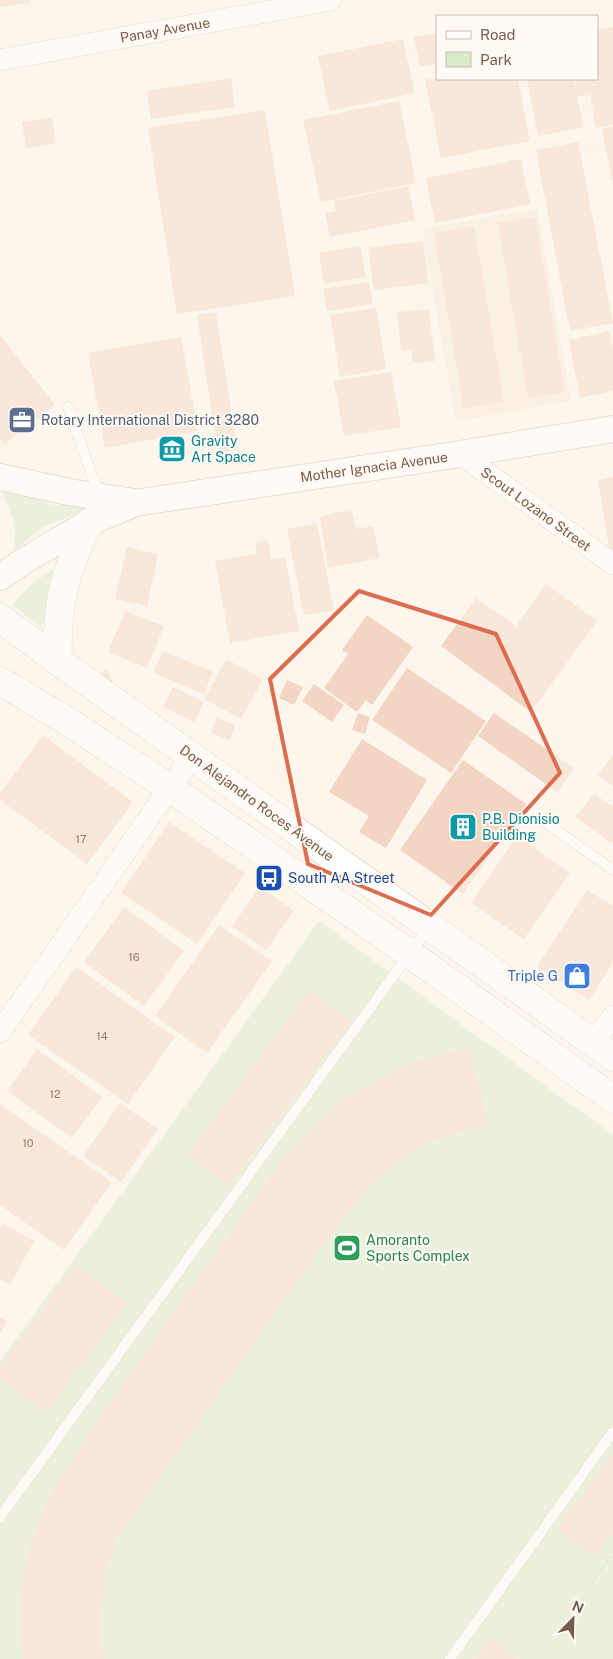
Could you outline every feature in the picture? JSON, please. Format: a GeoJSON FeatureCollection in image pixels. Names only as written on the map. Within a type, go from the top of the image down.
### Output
{"type":"FeatureCollection","features":[{"type":"Feature","properties":{"kind":"main road"},"geometry":{"type":"LineString","coordinates":[[58,661],[57,632],[60,603],[66,575],[76,548],[95,510]]}},
{"type":"Feature","properties":{"kind":"main road","name":"Don Alejandro Roces Avenue"},"geometry":{"type":"LineString","coordinates":[[0,618],[603,1050]]}},
{"type":"Feature","properties":{"kind":"main road"},"geometry":{"type":"LineString","coordinates":[[0,680],[170,788],[410,954],[613,1099]]}},
{"type":"Feature","properties":{"kind":"street","name":"Panay Avenue"},"geometry":{"type":"LineString","coordinates":[[0,60],[331,0]]}},
{"type":"Feature","properties":{"kind":"street","name":"Mother Ignacia Avenue"},"geometry":{"type":"LineString","coordinates":[[0,577],[95,510],[460,454],[613,428]]}},
{"type":"Feature","properties":{"kind":"street","name":"Scout Lozano Street"},"geometry":{"type":"LineString","coordinates":[[460,454],[613,564]]}},
{"type":"Feature","properties":{"kind":"street"},"geometry":{"type":"LineString","coordinates":[[7,475],[95,510]]}},
{"type":"Feature","properties":{"kind":"street"},"geometry":{"type":"LineString","coordinates":[[0,1032],[192,756]]}},
{"type":"Feature","properties":{"kind":"street"},"geometry":{"type":"LineString","coordinates":[[603,1050],[613,1016]]}},
{"type":"Feature","properties":{"kind":"lane"},"geometry":{"type":"LineString","coordinates":[[68,407],[95,510]]}},
{"type":"Feature","properties":{"kind":"lane"},"geometry":{"type":"LineString","coordinates":[[545,822],[613,870]]}},
{"type":"Feature","properties":{"kind":"lane"},"geometry":{"type":"LineString","coordinates":[[0,1517],[430,926]]}},
{"type":"Feature","properties":{"kind":"lane"},"geometry":{"type":"LineString","coordinates":[[450,1659],[613,1432]]}},
{"type":"Feature","properties":{"kind":"path"},"geometry":{"type":"LineString","coordinates":[[592,1582],[613,1553]]}},
{"type":"Feature","properties":{"kind":"highlighted area"},"geometry":{"type":"Polygon","coordinates":[[[359,591],[496,634],[560,773],[431,915],[308,864],[270,679],[359,591]]]}},
{"type":"Feature","properties":{"kind":"shaded area"},"geometry":{"type":"Polygon","coordinates":[[[537,209],[571,401],[456,421],[422,229],[537,209]]]}},
{"type":"Feature","properties":{"kind":"green space"},"geometry":{"type":"Polygon","coordinates":[[[0,487],[53,505],[96,506],[43,527],[14,550],[15,531],[12,517],[0,487]]]}},
{"type":"Feature","properties":{"kind":"green space"},"geometry":{"type":"Polygon","coordinates":[[[67,563],[41,628],[13,605],[37,580],[67,563]]]}},
{"type":"Feature","properties":{"kind":"green space","name":"Amoranto Sports Complex"},"geometry":{"type":"Polygon","coordinates":[[[319,921],[613,1135],[613,1659],[0,1659],[0,1361],[319,921]]]}},
{"type":"Feature","properties":{"kind":"building"},"geometry":{"type":"Polygon","coordinates":[[[0,0],[30,0],[30,3],[0,7],[0,0]]]}},
{"type":"Feature","properties":{"kind":"building"},"geometry":{"type":"Polygon","coordinates":[[[613,27],[613,125],[596,128],[590,95],[577,97],[584,127],[538,136],[527,80],[574,80],[576,90],[575,80],[598,80],[598,30],[613,27]]]}},
{"type":"Feature","properties":{"kind":"building"},"geometry":{"type":"Polygon","coordinates":[[[436,33],[436,64],[420,67],[414,37],[436,33]]]}},
{"type":"Feature","properties":{"kind":"building"},"geometry":{"type":"Polygon","coordinates":[[[403,39],[415,93],[330,111],[318,56],[403,39]]]}},
{"type":"Feature","properties":{"kind":"building"},"geometry":{"type":"Polygon","coordinates":[[[231,78],[235,107],[151,119],[147,91],[231,78]]]}},
{"type":"Feature","properties":{"kind":"building"},"geometry":{"type":"Polygon","coordinates":[[[436,78],[436,80],[518,80],[530,141],[441,158],[425,80],[436,78]]]}},
{"type":"Feature","properties":{"kind":"building"},"geometry":{"type":"Polygon","coordinates":[[[399,101],[416,183],[321,202],[303,120],[399,101]]]}},
{"type":"Feature","properties":{"kind":"building"},"geometry":{"type":"Polygon","coordinates":[[[265,110],[295,296],[177,314],[148,128],[265,110]]]}},
{"type":"Feature","properties":{"kind":"building"},"geometry":{"type":"Polygon","coordinates":[[[52,118],[56,143],[26,148],[22,122],[52,118]]]}},
{"type":"Feature","properties":{"kind":"building"},"geometry":{"type":"Polygon","coordinates":[[[613,127],[613,180],[612,180],[602,129],[613,127]]]}},
{"type":"Feature","properties":{"kind":"building"},"geometry":{"type":"Polygon","coordinates":[[[578,142],[613,323],[570,331],[536,150],[578,142]]]}},
{"type":"Feature","properties":{"kind":"building"},"geometry":{"type":"Polygon","coordinates":[[[521,159],[530,204],[435,223],[426,178],[521,159]]]}},
{"type":"Feature","properties":{"kind":"building"},"geometry":{"type":"Polygon","coordinates":[[[408,186],[415,220],[330,237],[325,213],[336,211],[334,201],[408,186]]]}},
{"type":"Feature","properties":{"kind":"building"},"geometry":{"type":"Polygon","coordinates":[[[535,217],[565,392],[528,398],[498,223],[535,217]]]}},
{"type":"Feature","properties":{"kind":"building"},"geometry":{"type":"Polygon","coordinates":[[[474,226],[504,402],[464,408],[434,233],[474,226]]]}},
{"type":"Feature","properties":{"kind":"building"},"geometry":{"type":"Polygon","coordinates":[[[423,241],[429,283],[374,290],[368,248],[423,241]]]}},
{"type":"Feature","properties":{"kind":"building"},"geometry":{"type":"Polygon","coordinates":[[[360,246],[366,277],[324,284],[319,253],[360,246]]]}},
{"type":"Feature","properties":{"kind":"building"},"geometry":{"type":"Polygon","coordinates":[[[369,282],[373,304],[327,311],[323,289],[369,282]]]}},
{"type":"Feature","properties":{"kind":"building"},"geometry":{"type":"Polygon","coordinates":[[[376,308],[386,369],[340,377],[330,315],[376,308]]]}},
{"type":"Feature","properties":{"kind":"building"},"geometry":{"type":"Polygon","coordinates":[[[429,309],[435,361],[413,363],[411,350],[401,351],[397,312],[429,309]]]}},
{"type":"Feature","properties":{"kind":"building"},"geometry":{"type":"Polygon","coordinates":[[[216,312],[237,450],[218,453],[197,315],[216,312]]]}},
{"type":"Feature","properties":{"kind":"building"},"geometry":{"type":"Polygon","coordinates":[[[609,331],[613,349],[613,391],[580,398],[569,340],[609,331]]]}},
{"type":"Feature","properties":{"kind":"building"},"geometry":{"type":"Polygon","coordinates":[[[0,335],[55,405],[4,445],[0,439],[0,335]]]}},
{"type":"Feature","properties":{"kind":"building"},"geometry":{"type":"Polygon","coordinates":[[[181,337],[198,431],[105,448],[88,353],[181,337]]]}},
{"type":"Feature","properties":{"kind":"building"},"geometry":{"type":"Polygon","coordinates":[[[391,372],[401,427],[344,436],[334,381],[391,372]]]}},
{"type":"Feature","properties":{"kind":"building"},"geometry":{"type":"Polygon","coordinates":[[[613,477],[613,552],[610,553],[598,480],[613,477]]]}},
{"type":"Feature","properties":{"kind":"building"},"geometry":{"type":"Polygon","coordinates":[[[351,509],[356,529],[373,526],[380,558],[328,568],[320,517],[351,509]]]}},
{"type":"Feature","properties":{"kind":"building"},"geometry":{"type":"Polygon","coordinates":[[[317,523],[334,610],[304,615],[287,529],[317,523]]]}},
{"type":"Feature","properties":{"kind":"building"},"geometry":{"type":"Polygon","coordinates":[[[268,540],[271,559],[285,557],[299,631],[230,643],[215,561],[257,554],[255,543],[268,540]]]}},
{"type":"Feature","properties":{"kind":"building"},"geometry":{"type":"Polygon","coordinates":[[[127,547],[158,554],[147,606],[115,599],[127,547]]]}},
{"type":"Feature","properties":{"kind":"building"},"geometry":{"type":"Polygon","coordinates":[[[546,584],[597,621],[531,712],[441,646],[476,598],[516,626],[546,584]]]}},
{"type":"Feature","properties":{"kind":"building"},"geometry":{"type":"Polygon","coordinates":[[[125,611],[164,626],[147,668],[108,652],[125,611]]]}},
{"type":"Feature","properties":{"kind":"building"},"geometry":{"type":"Polygon","coordinates":[[[367,615],[413,647],[372,705],[366,700],[357,712],[324,688],[348,654],[342,650],[367,615]]]}},
{"type":"Feature","properties":{"kind":"building"},"geometry":{"type":"Polygon","coordinates":[[[163,651],[213,672],[204,694],[153,673],[163,651]]]}},
{"type":"Feature","properties":{"kind":"building"},"geometry":{"type":"Polygon","coordinates":[[[226,659],[263,679],[241,719],[204,699],[226,659]]]}},
{"type":"Feature","properties":{"kind":"building"},"geometry":{"type":"Polygon","coordinates":[[[407,668],[486,721],[451,773],[372,720],[407,668]]]}},
{"type":"Feature","properties":{"kind":"building"},"geometry":{"type":"Polygon","coordinates":[[[107,670],[114,684],[95,676],[107,670]]]}},
{"type":"Feature","properties":{"kind":"building"},"geometry":{"type":"Polygon","coordinates":[[[287,680],[303,687],[294,705],[279,698],[287,680]]]}},
{"type":"Feature","properties":{"kind":"building"},"geometry":{"type":"Polygon","coordinates":[[[314,684],[344,705],[332,722],[302,701],[314,684]]]}},
{"type":"Feature","properties":{"kind":"building"},"geometry":{"type":"Polygon","coordinates":[[[173,687],[204,702],[194,722],[163,707],[173,687]]]}},
{"type":"Feature","properties":{"kind":"building"},"geometry":{"type":"Polygon","coordinates":[[[358,713],[370,717],[365,734],[352,730],[358,713]]]}},
{"type":"Feature","properties":{"kind":"building"},"geometry":{"type":"Polygon","coordinates":[[[494,713],[574,768],[557,792],[478,736],[494,713]]]}},
{"type":"Feature","properties":{"kind":"building"},"geometry":{"type":"Polygon","coordinates":[[[217,718],[235,725],[230,740],[211,733],[217,718]]]}},
{"type":"Feature","properties":{"kind":"building"},"geometry":{"type":"Polygon","coordinates":[[[43,735],[133,802],[87,864],[0,800],[0,793],[43,735]]]}},
{"type":"Feature","properties":{"kind":"building"},"geometry":{"type":"Polygon","coordinates":[[[362,739],[427,780],[386,848],[359,832],[369,816],[329,792],[362,739]]]}},
{"type":"Feature","properties":{"kind":"building"},"geometry":{"type":"Polygon","coordinates":[[[613,755],[613,786],[598,775],[613,755]]]}},
{"type":"Feature","properties":{"kind":"building","name":"P.B. Dionisio Building"},"geometry":{"type":"Polygon","coordinates":[[[463,760],[526,804],[463,894],[400,850],[463,760]]]}},
{"type":"Feature","properties":{"kind":"building"},"geometry":{"type":"Polygon","coordinates":[[[594,794],[613,807],[613,844],[575,817],[594,794]]]}},
{"type":"Feature","properties":{"kind":"building"},"geometry":{"type":"Polygon","coordinates":[[[169,822],[245,873],[197,944],[121,893],[169,822]]]}},
{"type":"Feature","properties":{"kind":"building"},"geometry":{"type":"Polygon","coordinates":[[[517,836],[570,873],[524,939],[471,903],[517,836]]]}},
{"type":"Feature","properties":{"kind":"building"},"geometry":{"type":"Polygon","coordinates":[[[260,887],[294,911],[266,950],[232,926],[260,887]]]}},
{"type":"Feature","properties":{"kind":"building"},"geometry":{"type":"Polygon","coordinates":[[[587,890],[613,906],[613,963],[589,1000],[537,967],[587,890]]]}},
{"type":"Feature","properties":{"kind":"building"},"geometry":{"type":"Polygon","coordinates":[[[124,907],[184,951],[144,1006],[84,962],[124,907]]]}},
{"type":"Feature","properties":{"kind":"building"},"geometry":{"type":"Polygon","coordinates":[[[219,925],[272,961],[207,1053],[155,1016],[219,925]]]}},
{"type":"Feature","properties":{"kind":"building"},"geometry":{"type":"Polygon","coordinates":[[[76,967],[175,1037],[128,1104],[28,1035],[76,967]]]}},
{"type":"Feature","properties":{"kind":"building"},"geometry":{"type":"Polygon","coordinates":[[[309,990],[351,1021],[229,1185],[188,1155],[309,990]]]}},
{"type":"Feature","properties":{"kind":"building"},"geometry":{"type":"Polygon","coordinates":[[[469,1047],[489,1124],[424,1143],[376,1179],[322,1246],[118,1537],[105,1575],[99,1628],[104,1659],[22,1659],[19,1607],[29,1548],[50,1494],[104,1411],[282,1160],[343,1100],[407,1064],[469,1047]]]}},
{"type":"Feature","properties":{"kind":"building"},"geometry":{"type":"Polygon","coordinates":[[[37,1049],[102,1097],[72,1138],[7,1091],[37,1049]]]}},
{"type":"Feature","properties":{"kind":"building"},"geometry":{"type":"Polygon","coordinates":[[[120,1103],[158,1129],[121,1182],[83,1156],[120,1103]]]}},
{"type":"Feature","properties":{"kind":"building"},"geometry":{"type":"Polygon","coordinates":[[[0,1104],[112,1182],[64,1250],[0,1205],[0,1104]]]}},
{"type":"Feature","properties":{"kind":"building"},"geometry":{"type":"Polygon","coordinates":[[[2,1223],[34,1241],[10,1285],[0,1280],[0,1227],[2,1223]]]}},
{"type":"Feature","properties":{"kind":"building"},"geometry":{"type":"Polygon","coordinates":[[[75,1265],[127,1303],[46,1413],[0,1379],[0,1367],[75,1265]]]}},
{"type":"Feature","properties":{"kind":"building"},"geometry":{"type":"Polygon","coordinates":[[[0,1317],[7,1322],[0,1333],[0,1317]]]}},
{"type":"Feature","properties":{"kind":"building"},"geometry":{"type":"Polygon","coordinates":[[[613,1453],[613,1531],[594,1557],[556,1530],[613,1453]]]}},
{"type":"Feature","properties":{"kind":"building"},"geometry":{"type":"Polygon","coordinates":[[[490,1639],[518,1659],[476,1659],[490,1639]]]}},
{"type":"Feature","properties":{"kind":"place","name":"Rotary International District 3280"},"geometry":{"type":"Point","coordinates":[22,420]}},
{"type":"Feature","properties":{"kind":"place","name":"Gravity Art Space"},"geometry":{"type":"Point","coordinates":[172,449]}},
{"type":"Feature","properties":{"kind":"place","name":"P.B. Dionisio Building"},"geometry":{"type":"Point","coordinates":[463,827]}},
{"type":"Feature","properties":{"kind":"place","name":"South AA Street"},"geometry":{"type":"Point","coordinates":[269,878]}},
{"type":"Feature","properties":{"kind":"place","name":"Triple G"},"geometry":{"type":"Point","coordinates":[577,976]}},
{"type":"Feature","properties":{"kind":"place","name":"Amoranto Sports Complex"},"geometry":{"type":"Point","coordinates":[347,1248]}}]}
